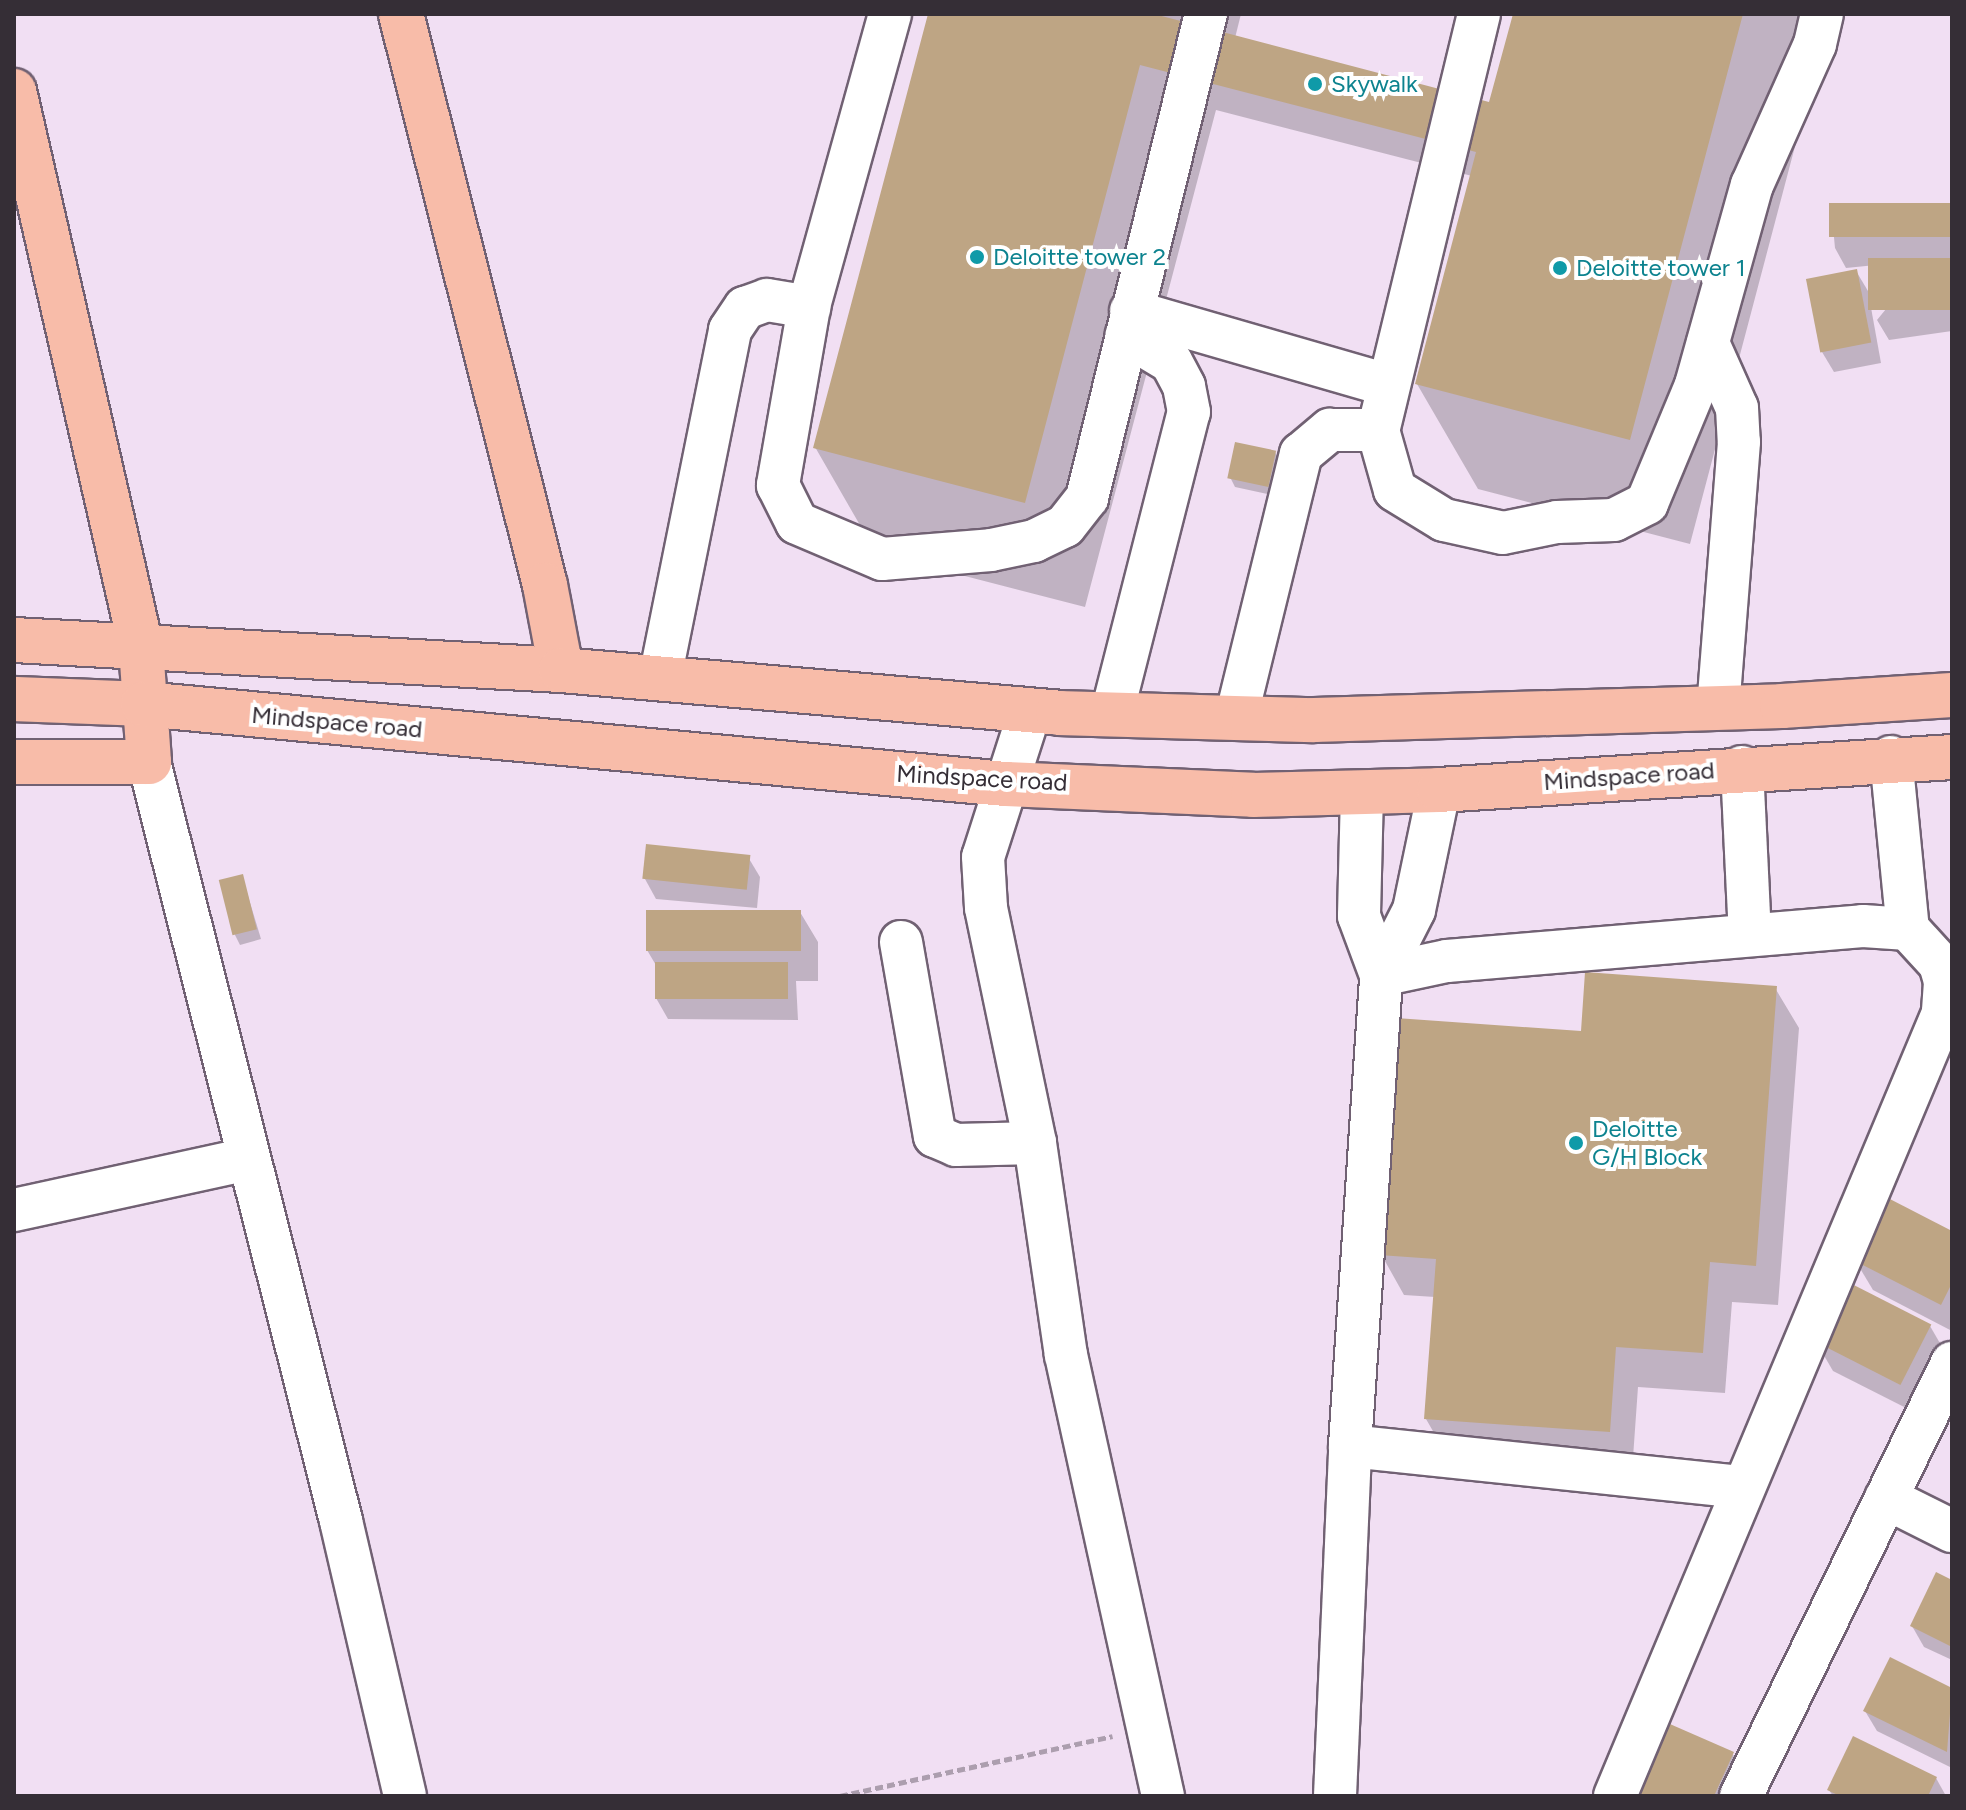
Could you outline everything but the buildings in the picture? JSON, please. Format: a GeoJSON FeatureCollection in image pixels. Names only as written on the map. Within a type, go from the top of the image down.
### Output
{"type":"FeatureCollection","features":[{"type":"Feature","properties":{"kind":"main road"},"geometry":{"type":"LineString","coordinates":[[401,14],[545,585],[561,670]]}},
{"type":"Feature","properties":{"kind":"main road"},"geometry":{"type":"LineString","coordinates":[[14,91],[141,647],[149,762],[14,762]]}},
{"type":"Feature","properties":{"kind":"main road"},"geometry":{"type":"LineString","coordinates":[[14,640],[561,670],[1030,711],[1237,714],[1314,720],[1718,708],[1952,695]]}},
{"type":"Feature","properties":{"kind":"main road","name":"Mindspace road"},"geometry":{"type":"LineString","coordinates":[[14,699],[143,704],[1006,784],[1253,795],[1439,790],[1891,757],[1952,757]]}},
{"type":"Feature","properties":{"kind":"street"},"geometry":{"type":"LineString","coordinates":[[890,14],[809,307],[778,485],[797,523],[882,559],[991,550],[1034,541],[1065,526],[1087,498],[1206,14]]}},
{"type":"Feature","properties":{"kind":"street"},"geometry":{"type":"LineString","coordinates":[[1479,14],[1378,430],[1395,490],[1444,520],[1503,533],[1557,522],[1614,520],[1647,503],[1708,343],[1752,185],[1815,44],[1822,14]]}},
{"type":"Feature","properties":{"kind":"street"},"geometry":{"type":"LineString","coordinates":[[660,678],[730,330],[745,308],[767,300],[809,307]]}},
{"type":"Feature","properties":{"kind":"street"},"geometry":{"type":"LineString","coordinates":[[1128,323],[1388,385]]}},
{"type":"Feature","properties":{"kind":"street"},"geometry":{"type":"LineString","coordinates":[[1112,713],[1189,412],[1184,386],[1171,362],[1128,323]]}},
{"type":"Feature","properties":{"kind":"street"},"geometry":{"type":"LineString","coordinates":[[1708,343],[1737,408],[1739,442],[1718,708]]}},
{"type":"Feature","properties":{"kind":"street"},"geometry":{"type":"LineString","coordinates":[[1237,714],[1301,454],[1330,430],[1378,430]]}},
{"type":"Feature","properties":{"kind":"street"},"geometry":{"type":"LineString","coordinates":[[1030,711],[983,857],[983,882],[1035,1143],[1066,1355],[1163,1796]]}},
{"type":"Feature","properties":{"kind":"street"},"geometry":{"type":"LineString","coordinates":[[1615,1796],[1943,1013],[1945,982],[1940,964],[1908,929],[1891,757]]}},
{"type":"Feature","properties":{"kind":"street"},"geometry":{"type":"LineString","coordinates":[[149,762],[341,1521],[405,1796]]}},
{"type":"Feature","properties":{"kind":"street"},"geometry":{"type":"LineString","coordinates":[[1742,767],[1750,934]]}},
{"type":"Feature","properties":{"kind":"street"},"geometry":{"type":"LineString","coordinates":[[1335,1796],[1350,1446],[1381,975],[1414,910],[1439,790]]}},
{"type":"Feature","properties":{"kind":"street"},"geometry":{"type":"LineString","coordinates":[[1362,792],[1359,916],[1381,975]]}},
{"type":"Feature","properties":{"kind":"street"},"geometry":{"type":"LineString","coordinates":[[1381,975],[1447,961],[1750,934],[1863,926],[1908,929]]}},
{"type":"Feature","properties":{"kind":"street"},"geometry":{"type":"LineString","coordinates":[[901,942],[935,1136],[956,1145],[1035,1143]]}},
{"type":"Feature","properties":{"kind":"street"},"geometry":{"type":"LineString","coordinates":[[14,1210],[247,1159]]}},
{"type":"Feature","properties":{"kind":"street"},"geometry":{"type":"LineString","coordinates":[[1741,1796],[1952,1363]]}},
{"type":"Feature","properties":{"kind":"street"},"geometry":{"type":"LineString","coordinates":[[1350,1446],[1743,1487]]}},
{"type":"Feature","properties":{"kind":"street"},"geometry":{"type":"LineString","coordinates":[[1886,1498],[1952,1531]]}},
{"type":"Feature","properties":{"kind":"path"},"geometry":{"type":"LineString","coordinates":[[840,1796],[1148,1729]]}},
{"type":"Feature","properties":{"kind":"place","name":"Skywalk"},"geometry":{"type":"Point","coordinates":[1315,84]}},
{"type":"Feature","properties":{"kind":"place","name":"Deloitte tower 2"},"geometry":{"type":"Point","coordinates":[977,257]}},
{"type":"Feature","properties":{"kind":"place","name":"Deloitte tower 1"},"geometry":{"type":"Point","coordinates":[1560,268]}},
{"type":"Feature","properties":{"kind":"place","name":"Deloitte G/H Block"},"geometry":{"type":"Point","coordinates":[1576,1143]}}]}
